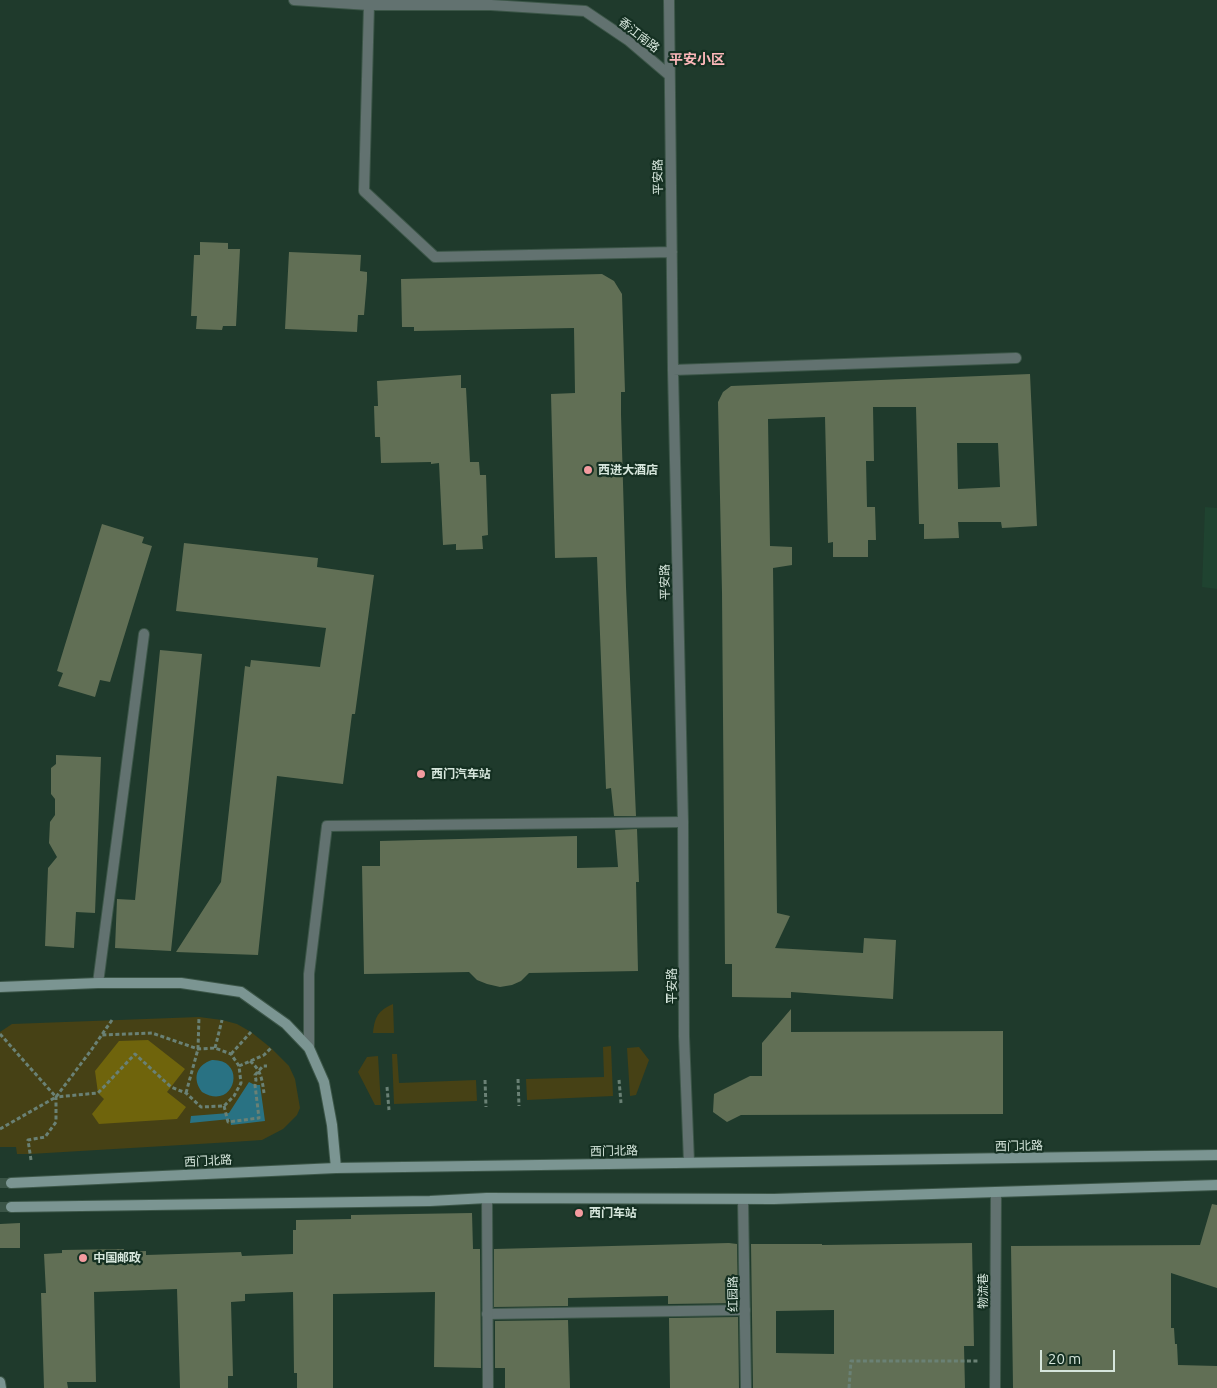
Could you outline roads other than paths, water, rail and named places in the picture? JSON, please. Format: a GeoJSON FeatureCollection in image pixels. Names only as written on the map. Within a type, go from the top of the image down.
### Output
{"type":"FeatureCollection","features":[{"type":"Feature","properties":{"kind":"main road"},"geometry":{"type":"LineString","coordinates":[[0,987],[98,983],[181,984],[241,992],[286,1024],[309,1048],[324,1082],[332,1124],[336,1168]]}},
{"type":"Feature","properties":{"kind":"main road","name":"西门北路"},"geometry":{"type":"LineString","coordinates":[[11,1183],[336,1168],[1217,1155]]}},
{"type":"Feature","properties":{"kind":"main road"},"geometry":{"type":"LineString","coordinates":[[12,1207],[430,1201],[487,1198],[743,1199],[1217,1185]]}},
{"type":"Feature","properties":{"kind":"main road"},"geometry":{"type":"LineString","coordinates":[[0,1382],[1,1388]]}},
{"type":"Feature","properties":{"kind":"street","name":"香江南路"},"geometry":{"type":"LineString","coordinates":[[294,0],[491,5],[585,12],[628,40],[669,75]]}},
{"type":"Feature","properties":{"kind":"street","name":"平安路"},"geometry":{"type":"LineString","coordinates":[[669,0],[673,370],[683,822],[684,1036],[689,1162]]}},
{"type":"Feature","properties":{"kind":"street"},"geometry":{"type":"LineString","coordinates":[[366,2],[364,191],[435,257],[672,252]]}},
{"type":"Feature","properties":{"kind":"street"},"geometry":{"type":"LineString","coordinates":[[673,370],[1016,358]]}},
{"type":"Feature","properties":{"kind":"street"},"geometry":{"type":"LineString","coordinates":[[98,983],[144,634]]}},
{"type":"Feature","properties":{"kind":"street"},"geometry":{"type":"LineString","coordinates":[[309,1048],[309,974],[327,826],[683,822]]}},
{"type":"Feature","properties":{"kind":"street","name":"物流巷"},"geometry":{"type":"LineString","coordinates":[[995,1388],[996,1193]]}},
{"type":"Feature","properties":{"kind":"street"},"geometry":{"type":"LineString","coordinates":[[487,1198],[488,1388]]}},
{"type":"Feature","properties":{"kind":"street","name":"红园路"},"geometry":{"type":"LineString","coordinates":[[743,1199],[746,1388]]}},
{"type":"Feature","properties":{"kind":"street"},"geometry":{"type":"LineString","coordinates":[[487,1314],[745,1310]]}},
{"type":"Feature","properties":{"kind":"water"},"geometry":{"type":"Polygon","coordinates":[[[212,1060],[223,1062],[230,1067],[233,1075],[233,1083],[223,1095],[213,1096],[202,1092],[197,1082],[199,1069],[202,1065],[212,1060]]]}},
{"type":"Feature","properties":{"kind":"water"},"geometry":{"type":"Polygon","coordinates":[[[249,1082],[260,1085],[265,1121],[231,1125],[230,1119],[190,1123],[191,1116],[229,1113],[249,1082]]]}},
{"type":"Feature","properties":{"kind":"tunnel"},"geometry":{"type":"LineString","coordinates":[[0,1183],[11,1183]]}},
{"type":"Feature","properties":{"kind":"tunnel"},"geometry":{"type":"LineString","coordinates":[[0,1207],[11,1207]]}},
{"type":"Feature","properties":{"kind":"place","name":"西进大酒店"},"geometry":{"type":"Point","coordinates":[588,470]}},
{"type":"Feature","properties":{"kind":"place","name":"西门汽车站"},"geometry":{"type":"Point","coordinates":[421,774]}},
{"type":"Feature","properties":{"kind":"place","name":"西门车站"},"geometry":{"type":"Point","coordinates":[579,1213]}},
{"type":"Feature","properties":{"kind":"place","name":"中国邮政"},"geometry":{"type":"Point","coordinates":[83,1258]}},
{"type":"Feature","properties":{"kind":"district","name":"平安小区"},"geometry":{"type":"Point","coordinates":[697,59]}}]}
